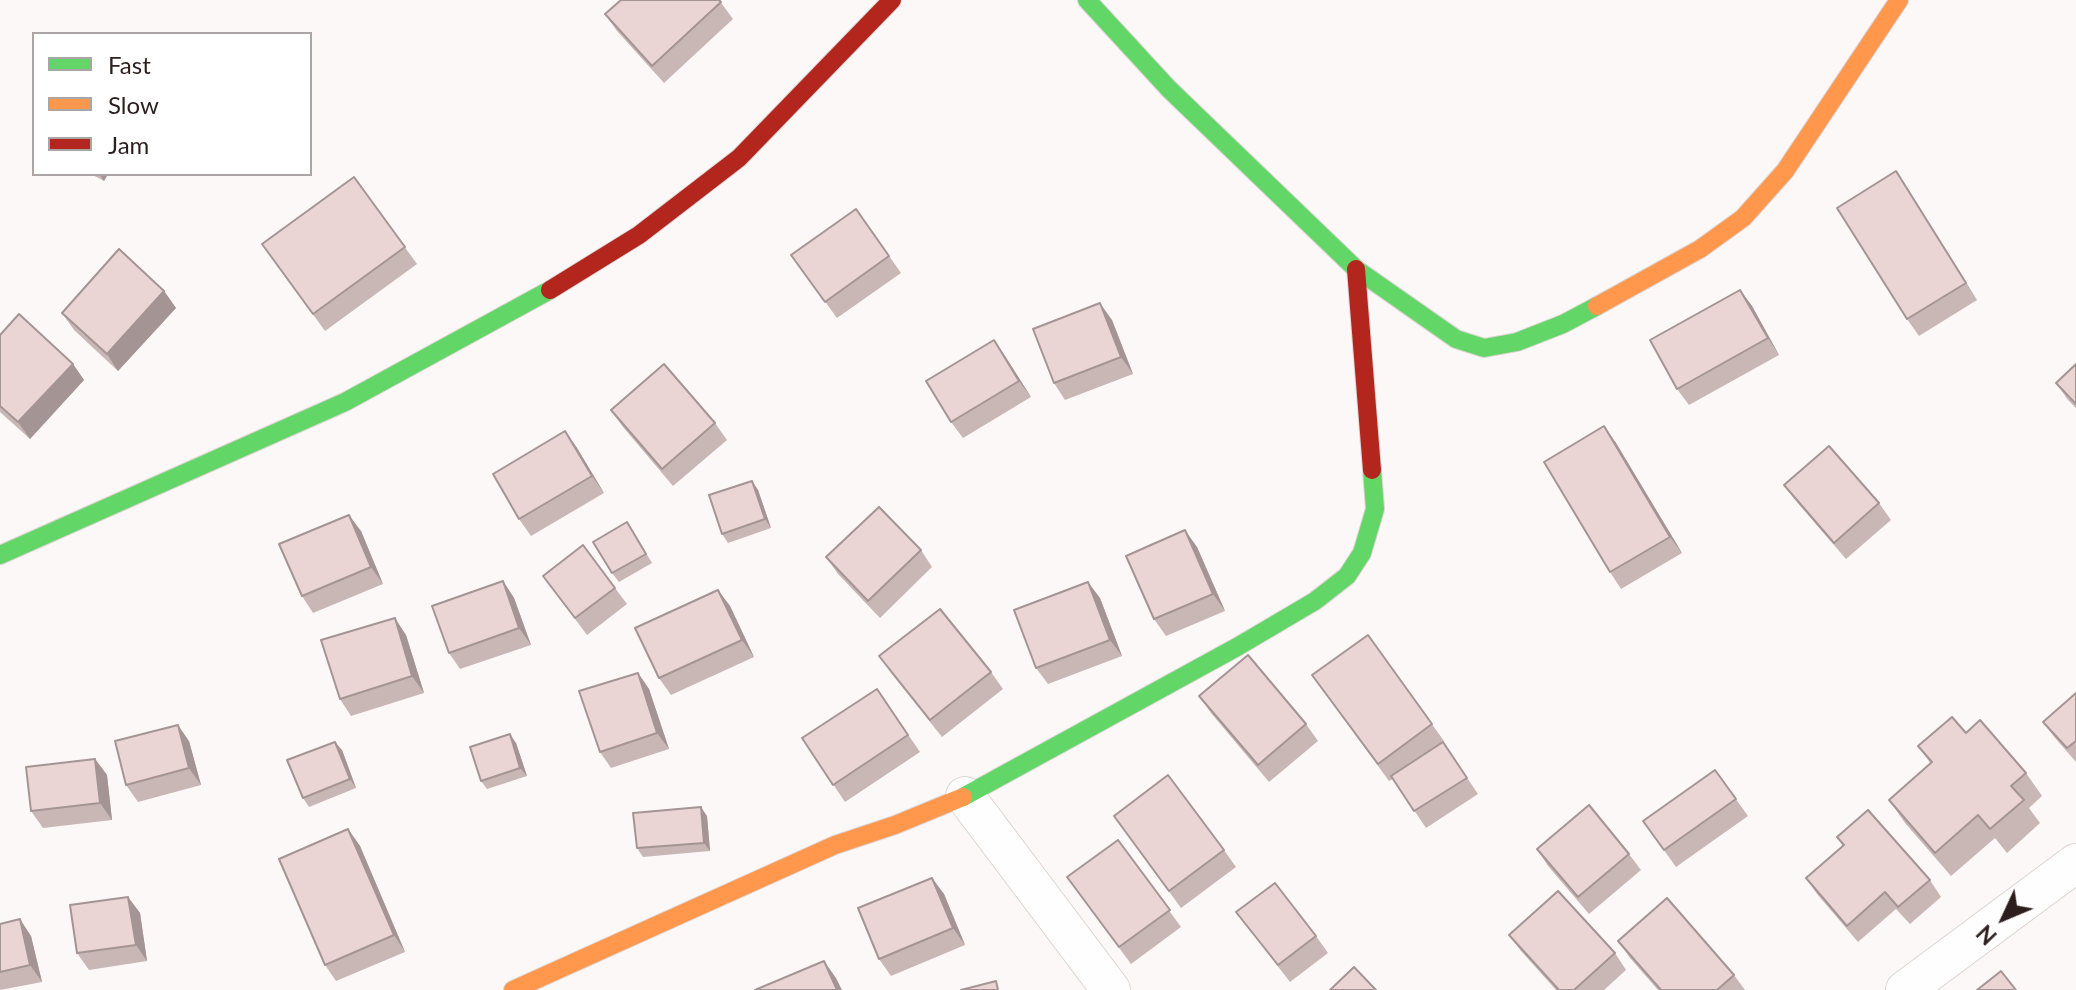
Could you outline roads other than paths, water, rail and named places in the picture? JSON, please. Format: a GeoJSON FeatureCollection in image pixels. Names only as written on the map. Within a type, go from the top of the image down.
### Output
{"type":"FeatureCollection","features":[{"type":"Feature","properties":{"kind":"street"},"geometry":{"type":"LineString","coordinates":[[0,555],[345,402],[506,316],[639,235],[739,158],[892,0]]}},
{"type":"Feature","properties":{"kind":"street"},"geometry":{"type":"LineString","coordinates":[[1087,0],[1169,89],[1356,269],[1456,339],[1484,348],[1517,342],[1563,324],[1700,249],[1743,218],[1785,171],[1899,0]]}},
{"type":"Feature","properties":{"kind":"street"},"geometry":{"type":"LineString","coordinates":[[513,990],[835,845],[895,825],[965,796],[1237,647],[1315,601],[1347,576],[1362,553],[1375,509],[1356,269]]}},
{"type":"Feature","properties":{"kind":"street"},"geometry":{"type":"LineString","coordinates":[[965,796],[1111,990]]}},
{"type":"Feature","properties":{"kind":"street"},"geometry":{"type":"LineString","coordinates":[[1905,990],[2076,863]]}}]}
